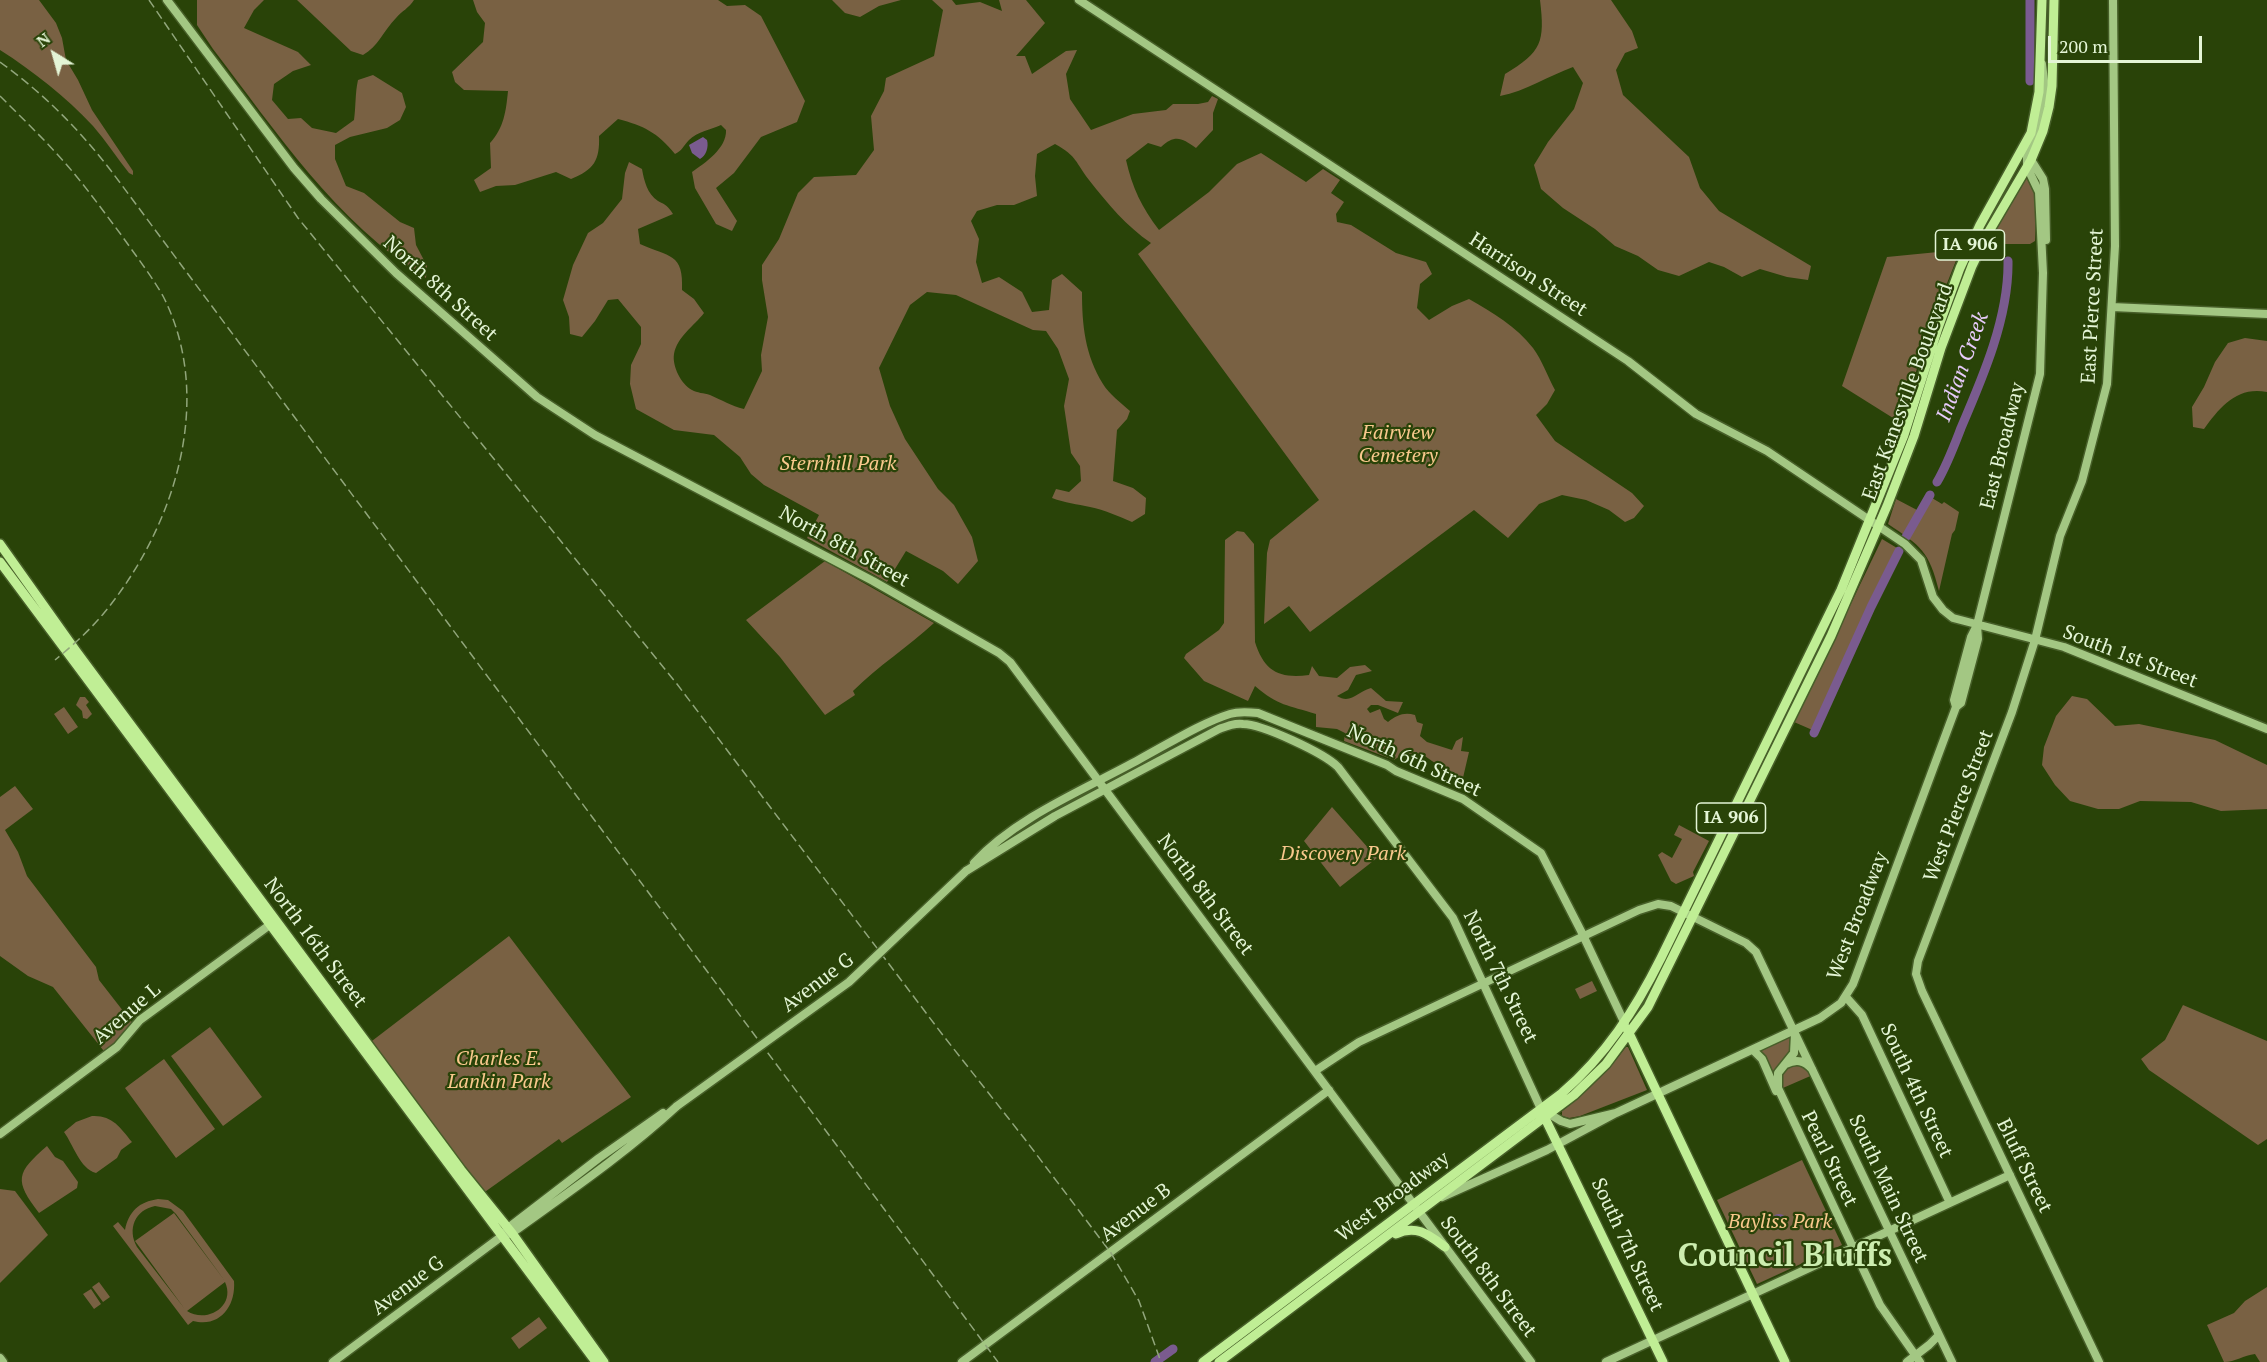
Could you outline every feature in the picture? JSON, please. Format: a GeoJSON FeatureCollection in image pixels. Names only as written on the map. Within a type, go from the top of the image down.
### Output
{"type":"FeatureCollection","features":[{"type":"Feature","properties":{"kind":"main road","name":"North 8th Street"},"geometry":{"type":"LineString","coordinates":[[167,0],[294,168],[321,199],[390,267],[525,388],[555,411],[595,435],[824,555],[999,653],[1010,662],[1416,1208]]}},
{"type":"Feature","properties":{"kind":"main road","name":"Harrison Street"},"geometry":{"type":"LineString","coordinates":[[1080,0],[1628,361],[1696,414],[1767,451],[1874,523],[1911,549],[1921,560],[1933,597]]}},
{"type":"Feature","properties":{"kind":"main road","name":"IA 906"},"geometry":{"type":"LineString","coordinates":[[2040,52],[2042,0]]}},
{"type":"Feature","properties":{"kind":"main road","name":"East Kanesville Boulevard"},"geometry":{"type":"LineString","coordinates":[[1688,914],[1845,592],[1914,436],[1937,358],[1972,266],[1988,233],[2029,164],[2040,139],[2049,107],[2054,0]]}},
{"type":"Feature","properties":{"kind":"main road","name":"East Pierce Street"},"geometry":{"type":"LineString","coordinates":[[2036,640],[2060,536],[2082,481],[2107,384],[2115,246],[2113,0]]}},
{"type":"Feature","properties":{"kind":"main road","name":"East Kanesville Boulevard"},"geometry":{"type":"LineString","coordinates":[[1874,523],[1960,268],[1980,225],[2025,146],[2036,114],[2040,52]]}},
{"type":"Feature","properties":{"kind":"main road"},"geometry":{"type":"LineString","coordinates":[[2029,164],[2027,155],[2039,123],[2045,89],[2040,52]]}},
{"type":"Feature","properties":{"kind":"main road","name":"East Broadway"},"geometry":{"type":"LineString","coordinates":[[1977,626],[2040,374],[2043,273],[2046,248],[2045,189],[2043,179],[2029,164]]}},
{"type":"Feature","properties":{"kind":"main road"},"geometry":{"type":"LineString","coordinates":[[2112,306],[2267,314]]}},
{"type":"Feature","properties":{"kind":"main road","name":"North 16th Street"},"geometry":{"type":"LineString","coordinates":[[0,544],[273,922]]}},
{"type":"Feature","properties":{"kind":"main road","name":"North 16th Street"},"geometry":{"type":"LineString","coordinates":[[0,562],[604,1362]]}},
{"type":"Feature","properties":{"kind":"main road","name":"South 1st Street"},"geometry":{"type":"LineString","coordinates":[[1933,597],[1951,616],[1977,626],[2075,651],[2267,729]]}},
{"type":"Feature","properties":{"kind":"main road","name":"West Broadway"},"geometry":{"type":"LineString","coordinates":[[1203,1362],[1386,1239],[1416,1208],[1559,1144],[1616,1113],[1795,1030],[1829,1013],[1846,997],[1853,984],[1956,707],[1961,703],[1978,639],[1977,626]]}},
{"type":"Feature","properties":{"kind":"main road","name":"West Pierce Street"},"geometry":{"type":"LineString","coordinates":[[1919,984],[1916,974],[1918,962],[2012,712],[2036,640]]}},
{"type":"Feature","properties":{"kind":"main road","name":"North 6th Street"},"geometry":{"type":"LineString","coordinates":[[1217,725],[1235,713],[1258,713],[1387,765],[1396,771],[1463,799],[1541,853],[1584,936],[1785,1362]]}},
{"type":"Feature","properties":{"kind":"main road","name":"Avenue G"},"geometry":{"type":"LineString","coordinates":[[333,1362],[508,1232],[607,1152],[677,1106],[849,982],[988,849],[1011,832],[1099,782],[1217,725]]}},
{"type":"Feature","properties":{"kind":"main road","name":"Avenue G"},"geometry":{"type":"LineString","coordinates":[[966,871],[1040,825],[1217,725]]}},
{"type":"Feature","properties":{"kind":"main road","name":"North 7th Street"},"geometry":{"type":"LineString","coordinates":[[1217,725],[1251,725],[1316,751],[1338,766],[1453,918],[1559,1144]]}},
{"type":"Feature","properties":{"kind":"main road","name":"South Main Street"},"geometry":{"type":"LineString","coordinates":[[1315,1071],[1359,1041],[1654,905],[1667,905],[1688,914],[1753,948],[1795,1030],[1952,1362]]}},
{"type":"Feature","properties":{"kind":"main road","name":"IA 906"},"geometry":{"type":"LineString","coordinates":[[1546,1114],[1625,1024],[1688,914]]}},
{"type":"Feature","properties":{"kind":"main road","name":"IA 906"},"geometry":{"type":"LineString","coordinates":[[1546,1114],[1594,1077],[1630,1034],[1658,988],[1688,914]]}},
{"type":"Feature","properties":{"kind":"main road","name":"Avenue L"},"geometry":{"type":"LineString","coordinates":[[0,1134],[117,1047],[140,1020],[273,922]]}},
{"type":"Feature","properties":{"kind":"main road","name":"Bluff Street"},"geometry":{"type":"LineString","coordinates":[[1919,984],[2099,1362]]}},
{"type":"Feature","properties":{"kind":"main road","name":"South 4th Street"},"geometry":{"type":"LineString","coordinates":[[1846,997],[1862,1015],[1950,1203]]}},
{"type":"Feature","properties":{"kind":"main road","name":"Pearl Street"},"geometry":{"type":"LineString","coordinates":[[1795,1030],[1794,1053],[1777,1078],[1782,1099],[1884,1312],[1918,1359]]}},
{"type":"Feature","properties":{"kind":"main road"},"geometry":{"type":"LineString","coordinates":[[1753,1050],[1762,1059],[1770,1081],[1782,1099]]}},
{"type":"Feature","properties":{"kind":"main road"},"geometry":{"type":"LineString","coordinates":[[1783,1066],[1793,1061],[1802,1062],[1814,1071]]}},
{"type":"Feature","properties":{"kind":"main road","name":"Avenue B"},"geometry":{"type":"LineString","coordinates":[[962,1362],[1329,1090]]}},
{"type":"Feature","properties":{"kind":"main road","name":"West Broadway"},"geometry":{"type":"LineString","coordinates":[[1219,1362],[1296,1299],[1546,1114],[1570,1124],[1616,1113]]}},
{"type":"Feature","properties":{"kind":"main road"},"geometry":{"type":"LineString","coordinates":[[1435,1199],[1546,1114]]}},
{"type":"Feature","properties":{"kind":"main road","name":"South 7th Street"},"geometry":{"type":"LineString","coordinates":[[1559,1144],[1663,1362]]}},
{"type":"Feature","properties":{"kind":"main road"},"geometry":{"type":"LineString","coordinates":[[1606,1362],[2010,1175]]}},
{"type":"Feature","properties":{"kind":"main road","name":"South 8th Street"},"geometry":{"type":"LineString","coordinates":[[1416,1208],[1530,1362]]}},
{"type":"Feature","properties":{"kind":"main road"},"geometry":{"type":"LineString","coordinates":[[1386,1239],[1402,1231],[1414,1229],[1423,1232],[1445,1247]]}},
{"type":"Feature","properties":{"kind":"main road","name":"North 16th Street"},"geometry":{"type":"LineString","coordinates":[[508,1232],[596,1362]]}},
{"type":"Feature","properties":{"kind":"main road"},"geometry":{"type":"LineString","coordinates":[[1907,1362],[1918,1359],[1939,1335]]}},
{"type":"Feature","properties":{"kind":"main road"},"geometry":{"type":"LineString","coordinates":[[0,1358],[3,1362]]}},
{"type":"Feature","properties":{"kind":"green space"},"geometry":{"type":"Polygon","coordinates":[[[0,0],[39,0],[56,23],[62,38],[66,60],[92,110],[133,171],[133,175],[129,173],[93,126],[72,105],[0,50],[0,0]]]}},
{"type":"Feature","properties":{"kind":"green space"},"geometry":{"type":"Polygon","coordinates":[[[197,0],[264,0],[254,10],[244,28],[298,52],[311,65],[293,71],[274,84],[272,100],[288,119],[301,118],[312,128],[336,133],[354,120],[358,80],[373,75],[402,93],[406,107],[400,120],[387,128],[350,137],[335,145],[335,159],[346,186],[364,193],[400,222],[414,228],[416,245],[427,266],[426,278],[364,231],[309,174],[260,112],[197,25],[197,0]]]}},
{"type":"Feature","properties":{"kind":"green space"},"geometry":{"type":"Polygon","coordinates":[[[297,0],[414,0],[373,48],[363,55],[351,51],[297,0]]]}},
{"type":"Feature","properties":{"kind":"green space"},"geometry":{"type":"Polygon","coordinates":[[[473,0],[718,0],[727,6],[745,5],[761,16],[805,101],[797,122],[761,137],[734,173],[716,188],[737,221],[732,231],[716,224],[695,188],[692,172],[714,154],[723,143],[726,130],[721,125],[692,137],[675,154],[650,131],[618,119],[599,136],[597,158],[590,168],[579,176],[571,179],[556,172],[515,185],[496,186],[480,192],[474,180],[491,168],[490,143],[501,125],[508,91],[464,90],[455,82],[452,72],[483,42],[485,23],[477,12],[473,0]]]}},
{"type":"Feature","properties":{"kind":"green space"},"geometry":{"type":"Polygon","coordinates":[[[832,0],[901,0],[879,6],[860,17],[845,13],[832,0]]]}},
{"type":"Feature","properties":{"kind":"green space"},"geometry":{"type":"Polygon","coordinates":[[[932,0],[952,0],[956,5],[980,2],[1002,11],[999,0],[1026,0],[1045,23],[1016,56],[1025,56],[1032,74],[1066,51],[1077,50],[1066,74],[1070,99],[1091,130],[1133,114],[1166,110],[1173,104],[1208,102],[1212,96],[1218,99],[1213,113],[1213,130],[1196,148],[1178,139],[1170,140],[1161,147],[1148,143],[1126,160],[1138,197],[1159,230],[1209,192],[1237,164],[1261,153],[1306,182],[1323,169],[1340,180],[1331,193],[1344,202],[1336,214],[1337,222],[1351,225],[1396,253],[1426,262],[1432,274],[1420,284],[1417,308],[1429,320],[1469,299],[1519,333],[1536,353],[1555,390],[1547,404],[1536,415],[1555,441],[1632,493],[1644,506],[1634,518],[1625,522],[1609,510],[1586,500],[1562,495],[1539,504],[1508,538],[1474,510],[1310,632],[1289,606],[1264,624],[1267,553],[1270,540],[1319,500],[1138,254],[1151,243],[1133,229],[1103,198],[1072,156],[1055,144],[1037,154],[1035,176],[1037,196],[1014,205],[997,205],[977,211],[971,221],[979,239],[976,262],[982,283],[999,277],[1022,292],[1032,312],[1049,310],[1052,280],[1062,274],[1082,292],[1084,328],[1092,362],[1106,388],[1130,411],[1127,419],[1117,430],[1113,481],[1133,488],[1146,498],[1145,514],[1132,522],[1101,510],[1052,498],[1056,489],[1069,492],[1081,481],[1080,466],[1071,453],[1064,406],[1069,379],[1058,349],[1046,331],[1033,330],[956,295],[927,292],[910,305],[879,368],[890,406],[905,439],[938,489],[954,505],[972,537],[978,561],[958,584],[943,571],[906,551],[887,582],[807,538],[819,515],[764,485],[751,474],[740,457],[714,435],[674,430],[636,409],[630,384],[631,365],[641,344],[641,327],[618,299],[608,300],[582,337],[570,334],[569,317],[563,300],[573,265],[588,233],[603,223],[622,199],[625,173],[629,162],[642,169],[651,195],[667,206],[673,214],[638,229],[640,244],[673,258],[680,269],[682,290],[694,299],[704,313],[686,332],[676,348],[674,359],[676,369],[684,384],[692,390],[744,409],[762,371],[761,355],[768,317],[762,265],[779,239],[798,193],[814,177],[856,175],[874,150],[871,116],[884,91],[886,78],[934,56],[943,10],[932,0]]]}},
{"type":"Feature","properties":{"kind":"green space"},"geometry":{"type":"Polygon","coordinates":[[[1540,0],[1611,0],[1632,31],[1638,48],[1625,53],[1616,70],[1623,95],[1689,157],[1700,188],[1719,211],[1811,266],[1808,280],[1760,269],[1742,277],[1709,262],[1679,276],[1658,270],[1638,256],[1615,246],[1541,189],[1534,165],[1548,142],[1574,109],[1583,83],[1573,67],[1519,91],[1500,96],[1505,74],[1527,59],[1538,44],[1542,26],[1540,0]]]}},
{"type":"Feature","properties":{"kind":"green space"},"geometry":{"type":"Polygon","coordinates":[[[2026,176],[2030,176],[2037,190],[2035,241],[2030,244],[1990,244],[1988,237],[2026,176]]]}},
{"type":"Feature","properties":{"kind":"green space"},"geometry":{"type":"Polygon","coordinates":[[[1948,251],[1956,254],[1957,258],[1927,334],[1901,423],[1842,386],[1887,257],[1948,251]]]}},
{"type":"Feature","properties":{"kind":"green space"},"geometry":{"type":"Polygon","coordinates":[[[2245,338],[2267,341],[2267,392],[2256,391],[2238,395],[2216,413],[2204,429],[2193,427],[2192,407],[2215,362],[2228,343],[2245,338]]]}},
{"type":"Feature","properties":{"kind":"green space"},"geometry":{"type":"Polygon","coordinates":[[[1927,495],[1959,512],[1939,591],[1931,567],[1922,551],[1888,524],[1896,499],[1917,510],[1927,495]]]}},
{"type":"Feature","properties":{"kind":"green space"},"geometry":{"type":"Polygon","coordinates":[[[1237,531],[1244,532],[1254,544],[1255,642],[1268,666],[1281,674],[1298,676],[1309,675],[1312,666],[1319,676],[1337,678],[1350,667],[1365,665],[1372,671],[1356,675],[1348,690],[1337,696],[1346,699],[1371,688],[1386,701],[1403,702],[1398,713],[1378,705],[1371,705],[1367,709],[1370,713],[1380,709],[1384,719],[1388,722],[1401,715],[1415,715],[1417,722],[1423,724],[1420,736],[1427,742],[1452,750],[1456,741],[1463,737],[1461,751],[1469,752],[1462,782],[1422,754],[1403,754],[1394,760],[1344,741],[1345,733],[1337,729],[1316,727],[1316,714],[1277,701],[1255,686],[1248,701],[1204,681],[1184,658],[1186,654],[1219,630],[1224,623],[1225,540],[1237,531]]]}},
{"type":"Feature","properties":{"kind":"green space"},"geometry":{"type":"Polygon","coordinates":[[[1882,539],[1902,551],[1875,594],[1817,732],[1794,722],[1882,539]]]}},
{"type":"Feature","properties":{"kind":"green space"},"geometry":{"type":"Polygon","coordinates":[[[825,561],[934,623],[853,691],[855,695],[825,715],[780,657],[746,620],[825,561]]]}},
{"type":"Feature","properties":{"kind":"green space"},"geometry":{"type":"Polygon","coordinates":[[[2072,696],[2087,699],[2115,726],[2139,724],[2215,740],[2267,765],[2267,809],[2221,811],[2191,802],[2140,801],[2119,809],[2098,809],[2070,801],[2055,785],[2042,765],[2044,747],[2056,716],[2072,696]]]}},
{"type":"Feature","properties":{"kind":"green space"},"geometry":{"type":"Polygon","coordinates":[[[80,697],[85,697],[89,702],[86,705],[92,714],[87,719],[83,718],[82,711],[76,705],[80,697]]]}},
{"type":"Feature","properties":{"kind":"green space"},"geometry":{"type":"Polygon","coordinates":[[[64,707],[78,727],[68,734],[54,714],[64,707]]]}},
{"type":"Feature","properties":{"kind":"green space"},"geometry":{"type":"Polygon","coordinates":[[[15,786],[33,809],[5,830],[18,852],[27,876],[96,967],[99,980],[134,1025],[107,1055],[53,987],[28,976],[0,956],[0,797],[15,786]]]}},
{"type":"Feature","properties":{"kind":"green space","name":"Discovery Park"},"geometry":{"type":"Polygon","coordinates":[[[1332,807],[1377,858],[1340,887],[1304,841],[1332,807]]]}},
{"type":"Feature","properties":{"kind":"green space"},"geometry":{"type":"Polygon","coordinates":[[[1679,825],[1709,841],[1693,872],[1694,876],[1676,884],[1671,881],[1658,855],[1662,852],[1672,858],[1682,839],[1674,835],[1679,825]]]}},
{"type":"Feature","properties":{"kind":"green space","name":"Charles E. Lankin Park"},"geometry":{"type":"Polygon","coordinates":[[[509,936],[631,1097],[562,1143],[559,1139],[482,1194],[368,1044],[509,936]]]}},
{"type":"Feature","properties":{"kind":"green space"},"geometry":{"type":"Polygon","coordinates":[[[1592,981],[1597,991],[1580,999],[1575,989],[1592,981]]]}},
{"type":"Feature","properties":{"kind":"green space"},"geometry":{"type":"Polygon","coordinates":[[[2183,1005],[2267,1041],[2267,1139],[2258,1145],[2149,1070],[2141,1059],[2165,1040],[2183,1005]]]}},
{"type":"Feature","properties":{"kind":"green space"},"geometry":{"type":"Polygon","coordinates":[[[210,1027],[262,1097],[223,1126],[171,1056],[210,1027]]]}},
{"type":"Feature","properties":{"kind":"green space"},"geometry":{"type":"Polygon","coordinates":[[[1795,1030],[1815,1074],[1776,1091],[1753,1050],[1795,1030]]]}},
{"type":"Feature","properties":{"kind":"green space"},"geometry":{"type":"Polygon","coordinates":[[[1626,1047],[1647,1090],[1580,1116],[1569,1118],[1562,1116],[1562,1111],[1580,1097],[1612,1065],[1626,1047]]]}},
{"type":"Feature","properties":{"kind":"green space"},"geometry":{"type":"Polygon","coordinates":[[[164,1059],[215,1129],[176,1158],[125,1088],[164,1059]]]}},
{"type":"Feature","properties":{"kind":"green space"},"geometry":{"type":"Polygon","coordinates":[[[92,1116],[110,1120],[132,1142],[121,1150],[117,1158],[96,1173],[90,1171],[81,1161],[64,1132],[76,1122],[92,1116]]]}},
{"type":"Feature","properties":{"kind":"green space"},"geometry":{"type":"Polygon","coordinates":[[[47,1146],[55,1157],[63,1161],[78,1182],[77,1188],[39,1213],[25,1192],[22,1177],[29,1163],[47,1146]]]}},
{"type":"Feature","properties":{"kind":"green space","name":"Bayliss Park"},"geometry":{"type":"Polygon","coordinates":[[[1802,1160],[1842,1245],[1757,1284],[1717,1200],[1802,1160]]]}},
{"type":"Feature","properties":{"kind":"green space"},"geometry":{"type":"Polygon","coordinates":[[[0,1189],[15,1191],[48,1235],[0,1283],[0,1189]]]}},
{"type":"Feature","properties":{"kind":"green space"},"geometry":{"type":"Polygon","coordinates":[[[158,1199],[168,1200],[183,1211],[234,1281],[229,1306],[218,1318],[203,1322],[193,1321],[188,1325],[113,1226],[118,1222],[125,1230],[136,1208],[145,1202],[158,1199]],[[155,1206],[148,1208],[138,1216],[133,1227],[134,1240],[184,1308],[135,1241],[174,1213],[225,1281],[176,1214],[171,1209],[155,1206]],[[225,1282],[187,1311],[203,1315],[218,1310],[227,1298],[225,1282]]]}},
{"type":"Feature","properties":{"kind":"green space"},"geometry":{"type":"Polygon","coordinates":[[[99,1282],[110,1297],[103,1302],[92,1287],[99,1282]]]}},
{"type":"Feature","properties":{"kind":"green space"},"geometry":{"type":"Polygon","coordinates":[[[2267,1287],[2267,1362],[2260,1362],[2255,1354],[2224,1362],[2207,1325],[2234,1313],[2245,1301],[2267,1287]]]}},
{"type":"Feature","properties":{"kind":"green space"},"geometry":{"type":"Polygon","coordinates":[[[91,1289],[101,1304],[94,1309],[83,1294],[91,1289]]]}},
{"type":"Feature","properties":{"kind":"green space"},"geometry":{"type":"Polygon","coordinates":[[[539,1317],[547,1328],[519,1349],[511,1338],[539,1317]]]}},
{"type":"Feature","properties":{"kind":"shaded area"},"geometry":{"type":"Polygon","coordinates":[[[703,137],[707,140],[707,148],[700,159],[692,153],[689,145],[703,137]]]}},
{"type":"Feature","properties":{"kind":"shaded area"},"geometry":{"type":"Polygon","coordinates":[[[1779,1214],[1785,1216],[1787,1222],[1785,1228],[1779,1230],[1773,1228],[1771,1222],[1773,1216],[1779,1214]]]}},
{"type":"Feature","properties":{"kind":"waterway","name":"Indian Creek"},"geometry":{"type":"LineString","coordinates":[[2030,0],[2030,81]]}},
{"type":"Feature","properties":{"kind":"waterway","name":"Indian Creek"},"geometry":{"type":"LineString","coordinates":[[1937,482],[1953,449],[1993,346],[2004,304],[2008,261]]}},
{"type":"Feature","properties":{"kind":"waterway","name":"Indian Creek"},"geometry":{"type":"LineString","coordinates":[[1906,537],[1930,495]]}},
{"type":"Feature","properties":{"kind":"waterway","name":"Indian Creek"},"geometry":{"type":"LineString","coordinates":[[1814,733],[1899,551]]}},
{"type":"Feature","properties":{"kind":"waterway","name":"Indian Creek"},"geometry":{"type":"LineString","coordinates":[[1155,1362],[1173,1349]]}},
{"type":"Feature","properties":{"kind":"railway"},"geometry":{"type":"LineString","coordinates":[[149,0],[298,218],[677,684],[1111,1253],[1139,1301],[1161,1362]]}},
{"type":"Feature","properties":{"kind":"railway"},"geometry":{"type":"LineString","coordinates":[[0,62],[60,113],[112,172],[998,1362]]}},
{"type":"Feature","properties":{"kind":"railway"},"geometry":{"type":"LineString","coordinates":[[0,96],[73,173],[154,281],[163,296],[179,336],[186,377],[186,420],[180,462],[167,503],[150,542],[129,579],[104,613],[55,660]]}},
{"type":"Feature","properties":{"kind":"district","name":"Council Bluffs"},"geometry":{"type":"Point","coordinates":[1785,1257]}},
{"type":"Feature","properties":{"kind":"park label","name":"Fairview Cemetery"},"geometry":{"type":"Point","coordinates":[1398,444]}},
{"type":"Feature","properties":{"kind":"park label","name":"Sternhill Park"},"geometry":{"type":"Point","coordinates":[838,464]}}]}
